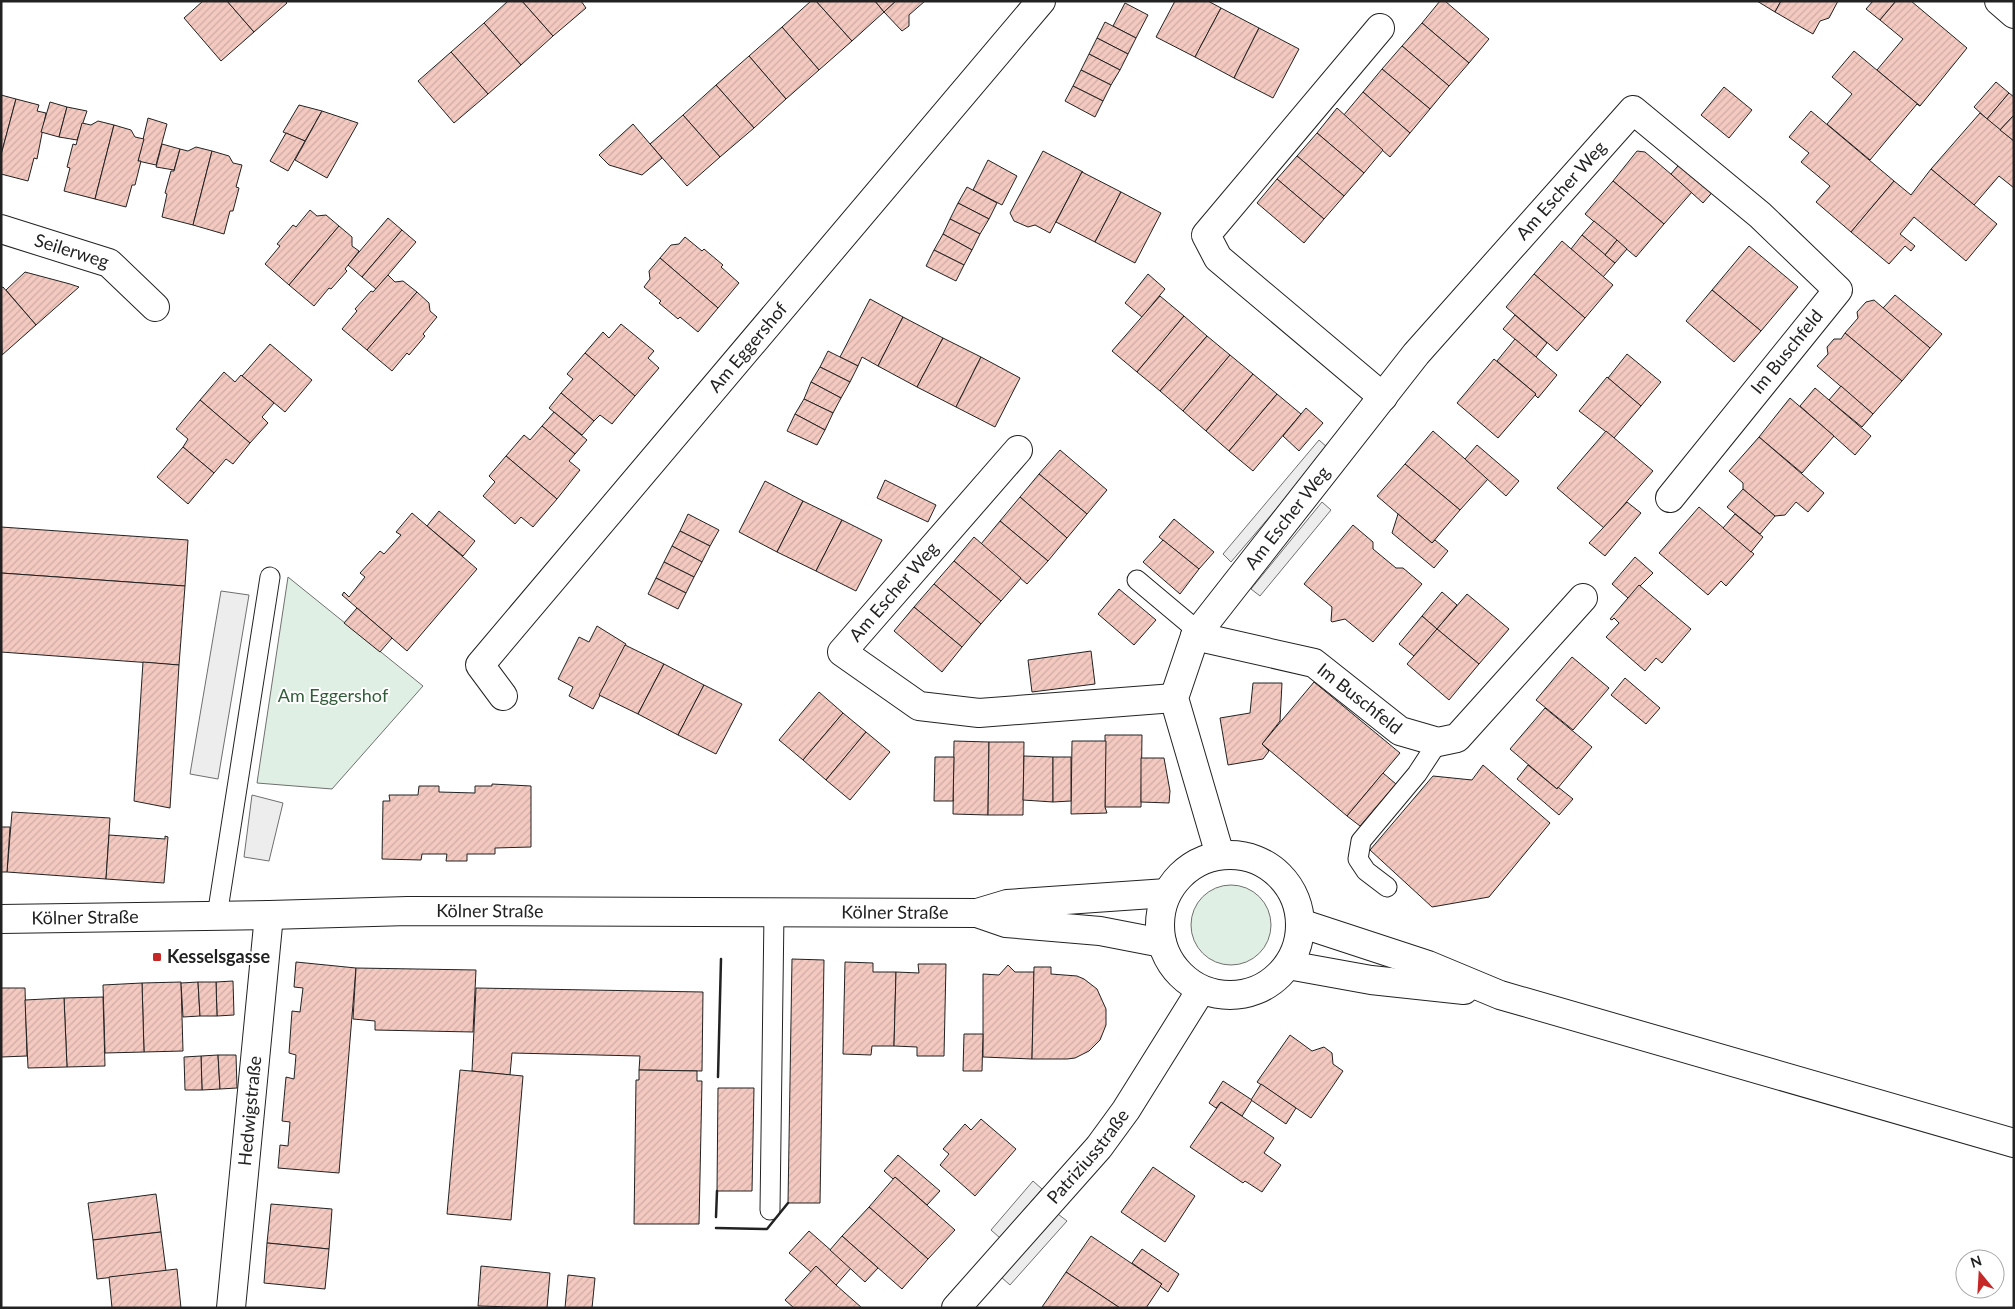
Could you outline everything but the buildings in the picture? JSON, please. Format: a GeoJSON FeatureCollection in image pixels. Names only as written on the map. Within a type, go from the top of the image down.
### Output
{"type":"FeatureCollection","features":[{"type":"Feature","properties":{"kind":"street","name":"Am Eggershof"},"geometry":{"type":"LineString","coordinates":[[503,696],[480,665],[1041,1]]}},
{"type":"Feature","properties":{"kind":"street"},"geometry":{"type":"LineString","coordinates":[[1999,1],[2014,14]]}},
{"type":"Feature","properties":{"kind":"street"},"geometry":{"type":"LineString","coordinates":[[1380,28],[1206,235],[1218,258],[1383,397]]}},
{"type":"Feature","properties":{"kind":"street","name":"Am Escher Weg"},"geometry":{"type":"LineString","coordinates":[[1018,450],[842,652],[919,706],[979,713],[1174,698],[1197,634],[1416,354],[1633,110],[1760,215]]}},
{"type":"Feature","properties":{"kind":"street","name":"Im Buschfeld"},"geometry":{"type":"LineString","coordinates":[[1670,498],[1838,290],[1760,215]]}},
{"type":"Feature","properties":{"kind":"street","name":"Seilerweg"},"geometry":{"type":"LineString","coordinates":[[1,229],[109,263],[155,307]]}},
{"type":"Feature","properties":{"kind":"street"},"geometry":{"type":"LineString","coordinates":[[1438,742],[1457,738],[1583,598]]}},
{"type":"Feature","properties":{"kind":"street","name":"Im Buschfeld"},"geometry":{"type":"LineString","coordinates":[[1197,634],[1314,663],[1400,731],[1438,742]]}},
{"type":"Feature","properties":{"kind":"street"},"geometry":{"type":"LineString","coordinates":[[1174,698],[1220,856]]}},
{"type":"Feature","properties":{"kind":"street"},"geometry":{"type":"LineString","coordinates":[[1240,855],[1259,861],[1275,871],[1289,886],[1297,904],[1300,924],[1298,943],[1288,965],[1271,982],[1249,993],[1225,996],[1201,990],[1184,979],[1170,962],[1162,944],[1160,918],[1167,893],[1180,874],[1199,862],[1220,856],[1240,855]]}},
{"type":"Feature","properties":{"kind":"street","name":"Kölner Straße"},"geometry":{"type":"LineString","coordinates":[[1,919],[408,911],[977,913],[1007,904],[1167,893]]}},
{"type":"Feature","properties":{"kind":"street","name":"Kölner Straße"},"geometry":{"type":"LineString","coordinates":[[977,913],[1006,923],[1100,931],[1162,944]]}},
{"type":"Feature","properties":{"kind":"street","name":"Hedwigstraße"},"geometry":{"type":"LineString","coordinates":[[231,1308],[268,915]]}},
{"type":"Feature","properties":{"kind":"street"},"geometry":{"type":"LineString","coordinates":[[1300,924],[1428,965],[1500,995],[2014,1143]]}},
{"type":"Feature","properties":{"kind":"street"},"geometry":{"type":"LineString","coordinates":[[1288,965],[1371,980],[1500,995]]}},
{"type":"Feature","properties":{"kind":"street","name":"Patriziusstraße"},"geometry":{"type":"LineString","coordinates":[[956,1308],[1099,1147],[1126,1110],[1201,990]]}},
{"type":"Feature","properties":{"kind":"lane"},"geometry":{"type":"LineString","coordinates":[[217,916],[270,577]]}},
{"type":"Feature","properties":{"kind":"lane"},"geometry":{"type":"LineString","coordinates":[[1137,580],[1197,634]]}},
{"type":"Feature","properties":{"kind":"lane"},"geometry":{"type":"LineString","coordinates":[[1387,887],[1366,871],[1358,859],[1360,841],[1417,774],[1438,742]]}},
{"type":"Feature","properties":{"kind":"lane"},"geometry":{"type":"LineString","coordinates":[[770,1210],[774,913]]}},
{"type":"Feature","properties":{"kind":"green space","name":"Am Eggershof"},"geometry":{"type":"Polygon","coordinates":[[[288,577],[423,686],[332,789],[257,783],[288,577]]]}},
{"type":"Feature","properties":{"kind":"green space"},"geometry":{"type":"Polygon","coordinates":[[[1231,885],[1246,888],[1259,897],[1268,910],[1271,925],[1268,940],[1259,953],[1246,962],[1231,965],[1216,962],[1203,953],[1194,940],[1191,925],[1194,910],[1203,897],[1216,888],[1231,885]]]}},
{"type":"Feature","properties":{"kind":"shaded area"},"geometry":{"type":"Polygon","coordinates":[[[1319,440],[1328,448],[1231,562],[1223,554],[1319,440]]]}},
{"type":"Feature","properties":{"kind":"shaded area"},"geometry":{"type":"Polygon","coordinates":[[[1322,502],[1331,510],[1260,596],[1251,589],[1322,502]]]}},
{"type":"Feature","properties":{"kind":"shaded area"},"geometry":{"type":"Polygon","coordinates":[[[221,591],[249,595],[218,779],[190,774],[221,591]]]}},
{"type":"Feature","properties":{"kind":"shaded area"},"geometry":{"type":"Polygon","coordinates":[[[252,795],[283,803],[269,861],[244,857],[252,795]]]}},
{"type":"Feature","properties":{"kind":"shaded area"},"geometry":{"type":"Polygon","coordinates":[[[1033,1181],[1042,1189],[1000,1238],[991,1230],[1033,1181]]]}},
{"type":"Feature","properties":{"kind":"shaded area"},"geometry":{"type":"Polygon","coordinates":[[[1058,1214],[1067,1221],[1010,1285],[1001,1277],[1058,1214]]]}},
{"type":"Feature","properties":{"kind":"wall"},"geometry":{"type":"LineString","coordinates":[[718,1077],[721,959]]}},
{"type":"Feature","properties":{"kind":"wall"},"geometry":{"type":"LineString","coordinates":[[716,1217],[717,1191]]}},
{"type":"Feature","properties":{"kind":"wall"},"geometry":{"type":"LineString","coordinates":[[716,1228],[767,1229],[788,1203]]}},
{"type":"Feature","properties":{"kind":"place","name":"Kesselsgasse"},"geometry":{"type":"Point","coordinates":[157,957]}}]}
